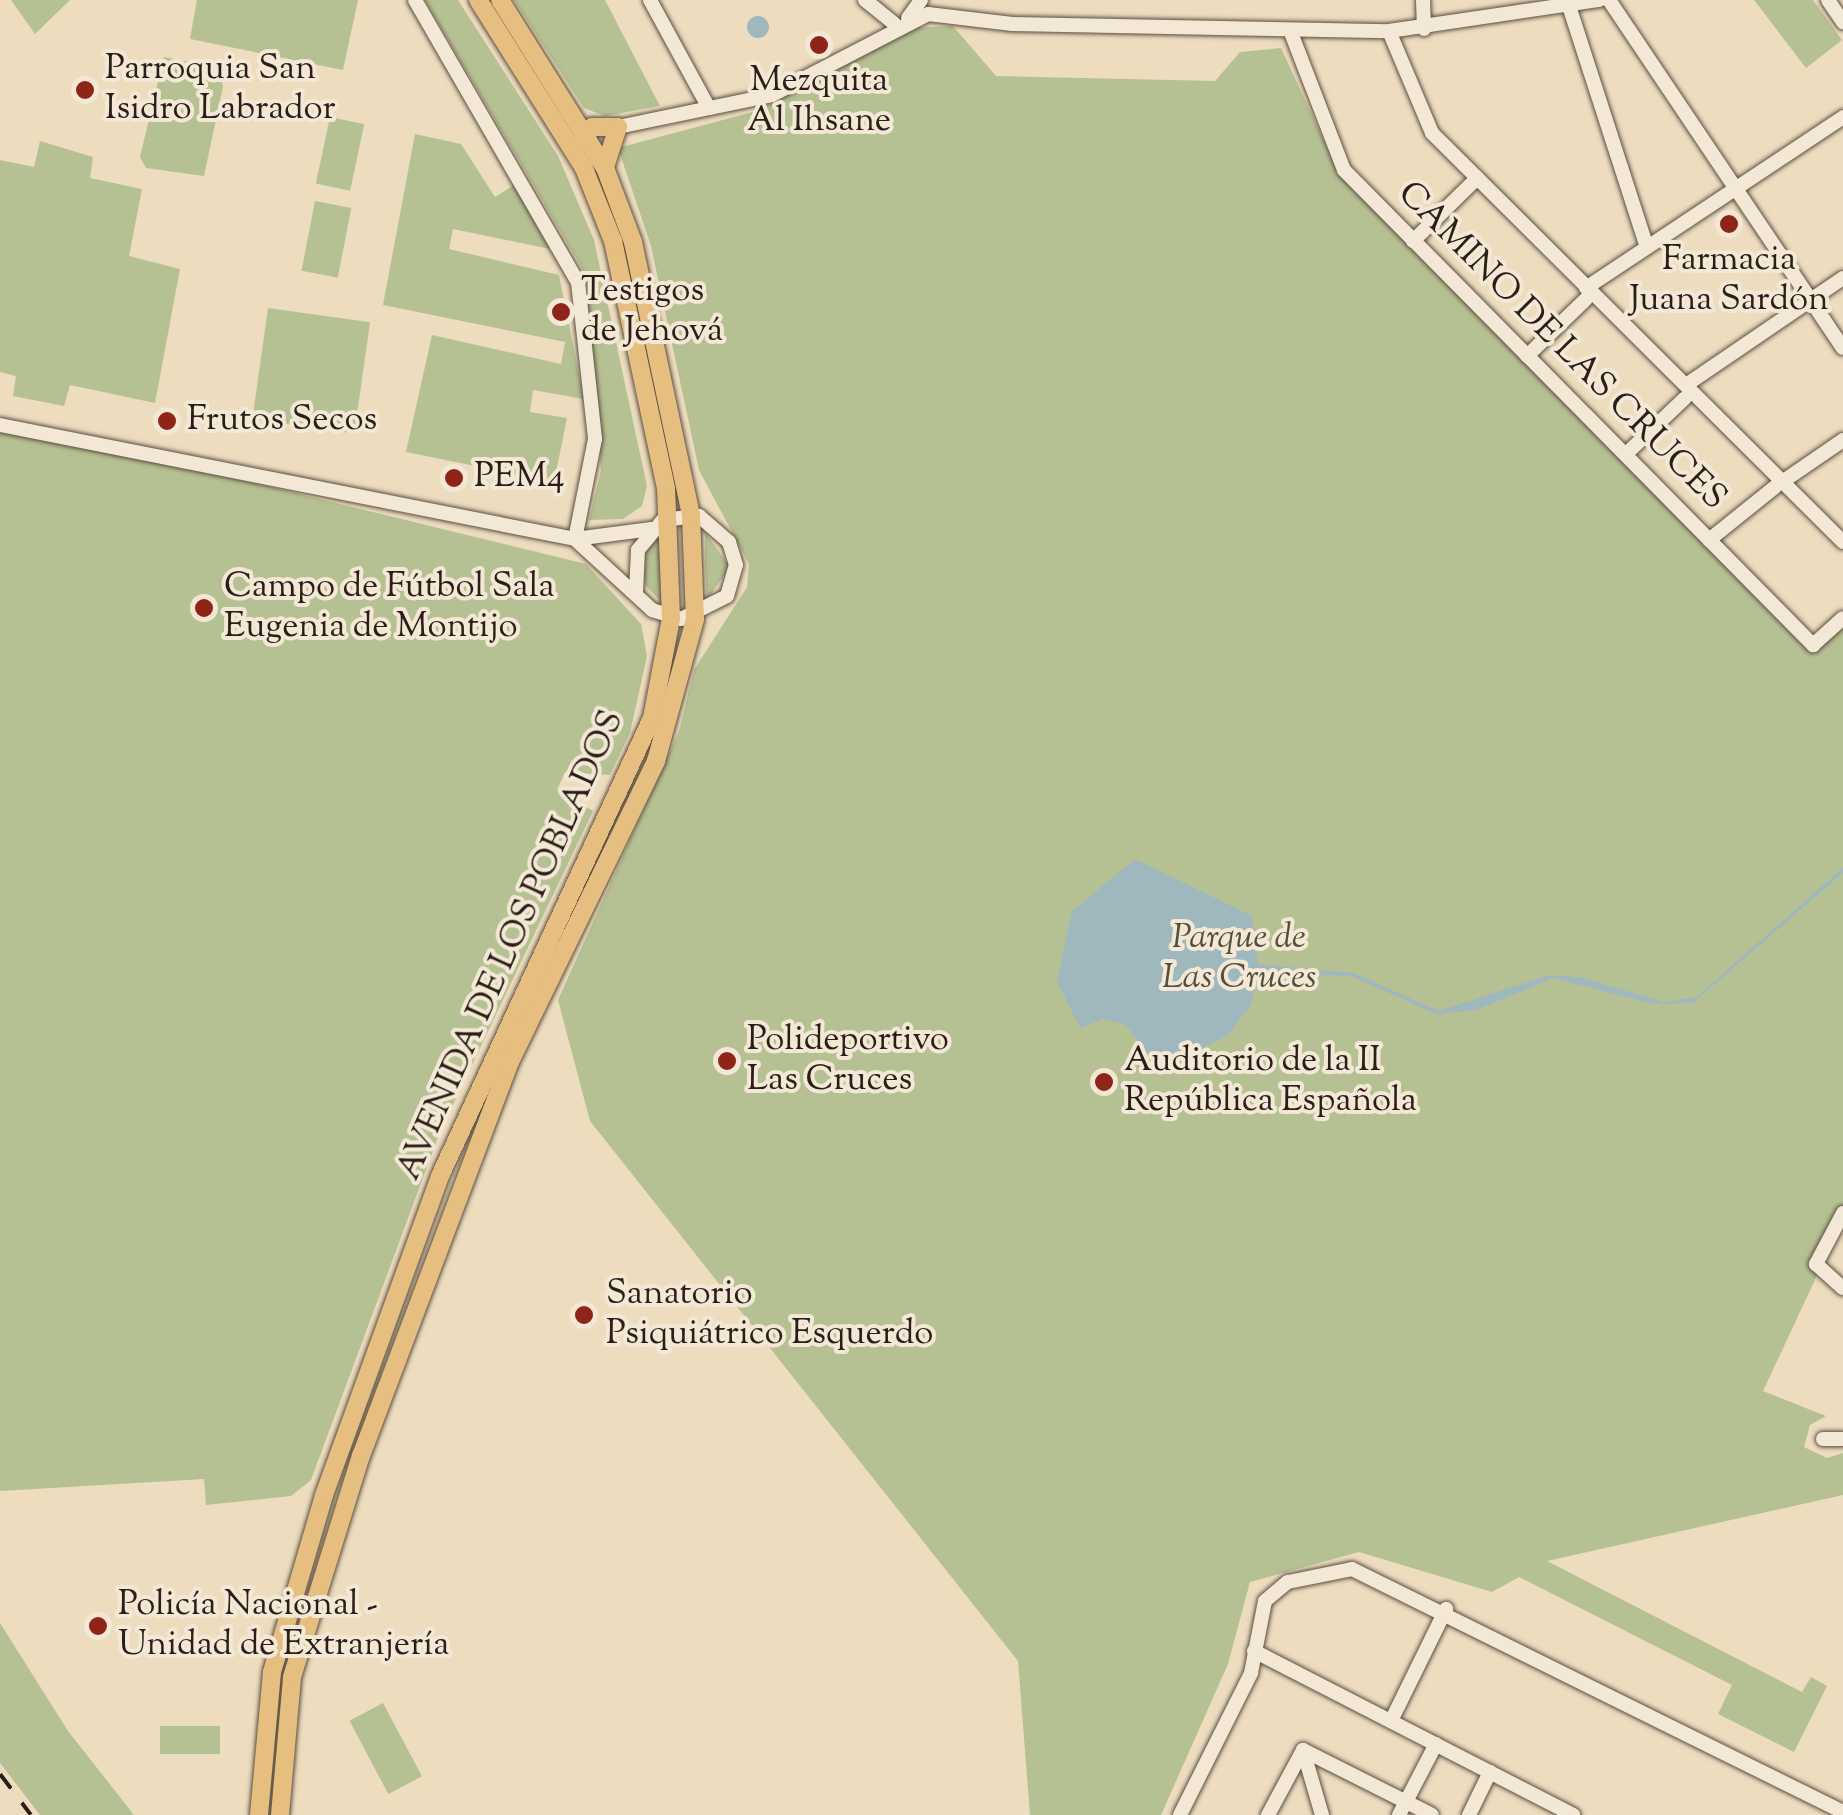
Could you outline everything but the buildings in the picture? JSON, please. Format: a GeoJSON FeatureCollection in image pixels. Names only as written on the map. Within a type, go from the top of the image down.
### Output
{"type":"FeatureCollection","features":[{"type":"Feature","properties":{"kind":"main road","name":"AVENIDA DE LOS POBLADOS"},"geometry":{"type":"LineString","coordinates":[[260,1815],[272,1672],[324,1495],[440,1176],[652,718],[671,618],[670,517],[626,291],[584,168],[478,0]]}},
{"type":"Feature","properties":{"kind":"main road","name":"AVENIDA DE LOS POBLADOS"},"geometry":{"type":"LineString","coordinates":[[280,1815],[292,1677],[360,1456],[508,1066],[656,761],[695,619],[691,514],[633,242],[605,168],[500,0]]}},
{"type":"Feature","properties":{"kind":"main road"},"geometry":{"type":"LineString","coordinates":[[584,168],[585,133],[618,127],[605,168]]}},
{"type":"Feature","properties":{"kind":"street"},"geometry":{"type":"LineString","coordinates":[[415,0],[578,282],[595,440],[576,539]]}},
{"type":"Feature","properties":{"kind":"street"},"geometry":{"type":"LineString","coordinates":[[650,0],[709,108]]}},
{"type":"Feature","properties":{"kind":"street"},"geometry":{"type":"LineString","coordinates":[[864,0],[902,22]]}},
{"type":"Feature","properties":{"kind":"street"},"geometry":{"type":"LineString","coordinates":[[902,22],[921,0]]}},
{"type":"Feature","properties":{"kind":"street"},"geometry":{"type":"LineString","coordinates":[[1423,0],[1424,29]]}},
{"type":"Feature","properties":{"kind":"street"},"geometry":{"type":"LineString","coordinates":[[618,127],[772,95],[902,22],[949,6],[1012,24],[1389,31],[1424,29],[1600,0]]}},
{"type":"Feature","properties":{"kind":"street"},"geometry":{"type":"LineString","coordinates":[[1609,0],[1843,348]]}},
{"type":"Feature","properties":{"kind":"street"},"geometry":{"type":"LineString","coordinates":[[1828,0],[1843,22]]}},
{"type":"Feature","properties":{"kind":"street"},"geometry":{"type":"LineString","coordinates":[[1569,6],[1645,242]]}},
{"type":"Feature","properties":{"kind":"street","name":"CAMINO DE LAS CRUCES"},"geometry":{"type":"LineString","coordinates":[[1290,30],[1344,170],[1813,645],[1843,618]]}},
{"type":"Feature","properties":{"kind":"street"},"geometry":{"type":"LineString","coordinates":[[1389,31],[1432,133],[1586,294],[1778,484],[1843,542]]}},
{"type":"Feature","properties":{"kind":"street"},"geometry":{"type":"LineString","coordinates":[[1527,356],[1586,294],[1736,186],[1843,117]]}},
{"type":"Feature","properties":{"kind":"street"},"geometry":{"type":"LineString","coordinates":[[1412,241],[1477,178]]}},
{"type":"Feature","properties":{"kind":"street"},"geometry":{"type":"LineString","coordinates":[[1626,454],[1685,392],[1843,278]]}},
{"type":"Feature","properties":{"kind":"street"},"geometry":{"type":"LineString","coordinates":[[0,424],[576,539],[651,528],[670,517],[691,514],[725,536],[736,565],[727,596],[695,619],[671,618],[636,593],[576,539]]}},
{"type":"Feature","properties":{"kind":"street"},"geometry":{"type":"LineString","coordinates":[[1709,540],[1778,484],[1843,440]]}},
{"type":"Feature","properties":{"kind":"street"},"geometry":{"type":"LineString","coordinates":[[636,593],[636,556],[651,528]]}},
{"type":"Feature","properties":{"kind":"street"},"geometry":{"type":"LineString","coordinates":[[1843,1213],[1816,1264],[1823,1278],[1843,1288]]}},
{"type":"Feature","properties":{"kind":"street"},"geometry":{"type":"LineString","coordinates":[[1823,1439],[1843,1439]]}},
{"type":"Feature","properties":{"kind":"street"},"geometry":{"type":"LineString","coordinates":[[1180,1815],[1254,1651],[1256,1619],[1271,1593],[1352,1569],[1446,1609],[1835,1811]]}},
{"type":"Feature","properties":{"kind":"street"},"geometry":{"type":"LineString","coordinates":[[1390,1721],[1446,1609]]}},
{"type":"Feature","properties":{"kind":"street"},"geometry":{"type":"LineString","coordinates":[[1254,1651],[1574,1815]]}},
{"type":"Feature","properties":{"kind":"street"},"geometry":{"type":"LineString","coordinates":[[1403,1808],[1436,1744]]}},
{"type":"Feature","properties":{"kind":"street"},"geometry":{"type":"LineString","coordinates":[[1303,1750],[1403,1808],[1432,1815]]}},
{"type":"Feature","properties":{"kind":"street"},"geometry":{"type":"LineString","coordinates":[[1268,1815],[1303,1750]]}},
{"type":"Feature","properties":{"kind":"street"},"geometry":{"type":"LineString","coordinates":[[1303,1750],[1322,1815]]}},
{"type":"Feature","properties":{"kind":"street"},"geometry":{"type":"LineString","coordinates":[[1469,1815],[1490,1772]]}},
{"type":"Feature","properties":{"kind":"green space"},"geometry":{"type":"Polygon","coordinates":[[[11,0],[70,0],[35,34],[11,0]]]}},
{"type":"Feature","properties":{"kind":"green space"},"geometry":{"type":"Polygon","coordinates":[[[197,0],[358,0],[343,70],[190,39],[197,0]]]}},
{"type":"Feature","properties":{"kind":"green space"},"geometry":{"type":"Polygon","coordinates":[[[425,0],[458,0],[558,156],[594,240],[647,486],[642,506],[623,519],[589,520],[601,471],[586,275],[425,0]]]}},
{"type":"Feature","properties":{"kind":"green space"},"geometry":{"type":"Polygon","coordinates":[[[514,0],[605,0],[660,106],[605,116],[584,108],[514,0]]]}},
{"type":"Feature","properties":{"kind":"green space"},"geometry":{"type":"Polygon","coordinates":[[[1754,0],[1813,0],[1842,40],[1806,68],[1754,0]]]}},
{"type":"Feature","properties":{"kind":"green space","name":"Parque de Las Cruces"},"geometry":{"type":"Polygon","coordinates":[[[953,26],[996,76],[1215,81],[1240,52],[1281,48],[1338,171],[1800,643],[1817,650],[1843,628],[1843,1220],[1763,1391],[1826,1416],[1810,1425],[1804,1447],[1827,1458],[1843,1453],[1843,1495],[1547,1561],[1802,1692],[1811,1677],[1827,1686],[1794,1752],[1718,1714],[1732,1685],[1519,1577],[1492,1592],[1359,1552],[1250,1582],[1228,1664],[1161,1815],[1030,1815],[1018,1661],[590,1121],[558,1000],[679,731],[694,670],[747,587],[749,564],[699,470],[651,246],[618,148],[760,110],[909,28],[953,26]]]}},
{"type":"Feature","properties":{"kind":"green space"},"geometry":{"type":"Polygon","coordinates":[[[164,57],[218,68],[223,86],[204,176],[146,168],[140,157],[164,57]]]}},
{"type":"Feature","properties":{"kind":"green space"},"geometry":{"type":"Polygon","coordinates":[[[330,117],[364,124],[350,191],[316,184],[330,117]]]}},
{"type":"Feature","properties":{"kind":"green space"},"geometry":{"type":"Polygon","coordinates":[[[415,134],[461,144],[495,197],[514,185],[555,250],[453,229],[449,249],[559,275],[584,399],[533,390],[530,412],[567,418],[554,482],[406,452],[432,335],[561,364],[565,342],[383,305],[415,134]]]}},
{"type":"Feature","properties":{"kind":"green space"},"geometry":{"type":"Polygon","coordinates":[[[40,141],[93,157],[90,178],[142,189],[129,256],[180,269],[155,403],[70,385],[64,406],[13,396],[16,376],[0,372],[0,160],[34,167],[40,141]]]}},
{"type":"Feature","properties":{"kind":"green space"},"geometry":{"type":"Polygon","coordinates":[[[315,201],[351,208],[338,278],[301,271],[315,201]]]}},
{"type":"Feature","properties":{"kind":"green space"},"geometry":{"type":"Polygon","coordinates":[[[268,308],[370,322],[354,433],[252,419],[268,308]]]}},
{"type":"Feature","properties":{"kind":"green space"},"geometry":{"type":"Polygon","coordinates":[[[0,421],[586,564],[641,624],[647,656],[630,733],[610,775],[565,772],[557,790],[593,811],[440,1132],[311,1480],[291,1496],[206,1505],[204,1479],[0,1491],[0,421]]]}},
{"type":"Feature","properties":{"kind":"green space"},"geometry":{"type":"Polygon","coordinates":[[[705,532],[730,567],[707,600],[705,565],[705,532]]]}},
{"type":"Feature","properties":{"kind":"green space"},"geometry":{"type":"Polygon","coordinates":[[[660,535],[661,602],[645,585],[641,556],[660,535]]]}},
{"type":"Feature","properties":{"kind":"green space"},"geometry":{"type":"Polygon","coordinates":[[[0,1623],[68,1731],[134,1815],[40,1815],[0,1763],[0,1623]]]}},
{"type":"Feature","properties":{"kind":"green space"},"geometry":{"type":"Polygon","coordinates":[[[383,1703],[422,1776],[388,1794],[349,1721],[383,1703]]]}},
{"type":"Feature","properties":{"kind":"green space"},"geometry":{"type":"Polygon","coordinates":[[[160,1726],[220,1726],[220,1754],[160,1754],[160,1726]]]}},
{"type":"Feature","properties":{"kind":"water"},"geometry":{"type":"Polygon","coordinates":[[[754,16],[762,16],[769,27],[762,38],[754,38],[747,31],[747,23],[754,16]]]}},
{"type":"Feature","properties":{"kind":"water"},"geometry":{"type":"Polygon","coordinates":[[[1135,859],[1252,916],[1258,964],[1354,973],[1439,1011],[1549,975],[1580,977],[1664,1002],[1696,997],[1843,868],[1843,873],[1693,1003],[1654,1004],[1553,978],[1477,1010],[1436,1014],[1351,976],[1258,973],[1251,1005],[1227,1036],[1167,1065],[1155,1064],[1126,1025],[1103,1019],[1080,1028],[1057,981],[1072,911],[1135,859]]]}},
{"type":"Feature","properties":{"kind":"railway"},"geometry":{"type":"LineString","coordinates":[[0,1774],[31,1815]]}},
{"type":"Feature","properties":{"kind":"place","name":"Mezquita Al Ihsane"},"geometry":{"type":"Point","coordinates":[819,45]}},
{"type":"Feature","properties":{"kind":"place","name":"Parroquia San Isidro Labrador"},"geometry":{"type":"Point","coordinates":[85,90]}},
{"type":"Feature","properties":{"kind":"place","name":"Farmacia Juana Sardón"},"geometry":{"type":"Point","coordinates":[1729,224]}},
{"type":"Feature","properties":{"kind":"place","name":"Testigos de Jehová"},"geometry":{"type":"Point","coordinates":[561,312]}},
{"type":"Feature","properties":{"kind":"place","name":"Frutos Secos"},"geometry":{"type":"Point","coordinates":[167,421]}},
{"type":"Feature","properties":{"kind":"place","name":"PEM4"},"geometry":{"type":"Point","coordinates":[454,478]}},
{"type":"Feature","properties":{"kind":"place","name":"Campo de Fútbol Sala Eugenia de Montijo"},"geometry":{"type":"Point","coordinates":[204,608]}},
{"type":"Feature","properties":{"kind":"place","name":"Polideportivo Las Cruces"},"geometry":{"type":"Point","coordinates":[727,1061]}},
{"type":"Feature","properties":{"kind":"place","name":"Auditorio de la II República Española"},"geometry":{"type":"Point","coordinates":[1104,1082]}},
{"type":"Feature","properties":{"kind":"place","name":"Sanatorio Psiquiátrico Esquerdo"},"geometry":{"type":"Point","coordinates":[584,1315]}},
{"type":"Feature","properties":{"kind":"place","name":"Policía Nacional - Unidad de Extranjería"},"geometry":{"type":"Point","coordinates":[98,1626]}}]}
